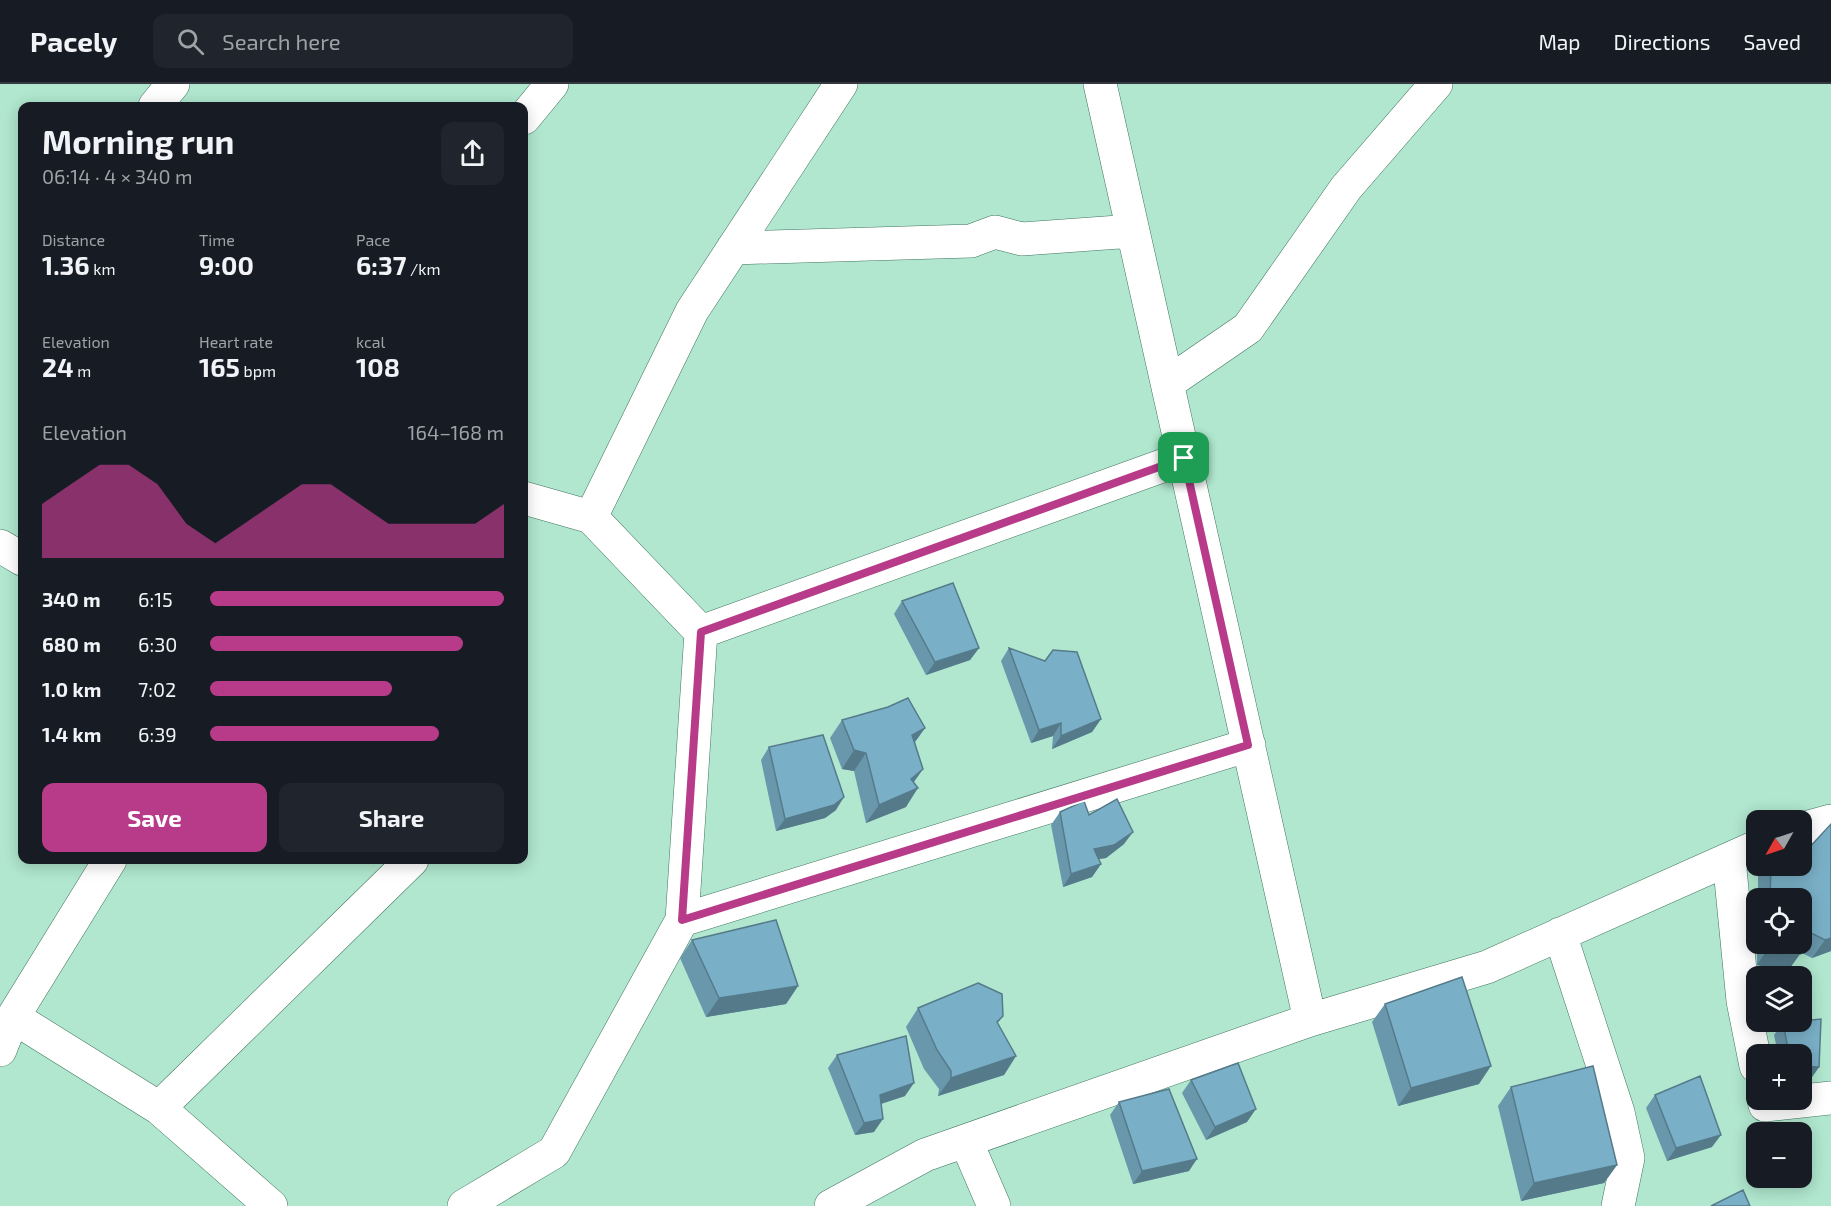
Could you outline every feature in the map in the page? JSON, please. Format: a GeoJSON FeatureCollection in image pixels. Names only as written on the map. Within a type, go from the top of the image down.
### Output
{"type":"FeatureCollection","features":[{"type":"Feature","properties":{"kind":"street"},"geometry":{"type":"LineString","coordinates":[[157,102],[173,84]]}},
{"type":"Feature","properties":{"kind":"street"},"geometry":{"type":"LineString","coordinates":[[528,113],[552,84]]}},
{"type":"Feature","properties":{"kind":"street"},"geometry":{"type":"LineString","coordinates":[[591,517],[692,311],[841,84]]}},
{"type":"Feature","properties":{"kind":"street"},"geometry":{"type":"LineString","coordinates":[[1100,84],[1310,1020]]}},
{"type":"Feature","properties":{"kind":"street"},"geometry":{"type":"LineString","coordinates":[[1167,383],[1248,328],[1346,188],[1437,84]]}},
{"type":"Feature","properties":{"kind":"street"},"geometry":{"type":"LineString","coordinates":[[733,248],[970,241],[995,232],[1022,239],[1133,231]]}},
{"type":"Feature","properties":{"kind":"street"},"geometry":{"type":"LineString","coordinates":[[701,632],[1184,458]]}},
{"type":"Feature","properties":{"kind":"street"},"geometry":{"type":"LineString","coordinates":[[464,1206],[554,1152],[682,920],[701,632],[591,517],[528,499]]}},
{"type":"Feature","properties":{"kind":"street"},"geometry":{"type":"LineString","coordinates":[[0,546],[18,557]]}},
{"type":"Feature","properties":{"kind":"street"},"geometry":{"type":"LineString","coordinates":[[682,920],[1248,745]]}},
{"type":"Feature","properties":{"kind":"street"},"geometry":{"type":"LineString","coordinates":[[1812,826],[1831,821]]}},
{"type":"Feature","properties":{"kind":"street"},"geometry":{"type":"LineString","coordinates":[[831,1206],[925,1155],[1310,1020],[1486,967],[1743,853],[1743,1001],[1752,1044]]}},
{"type":"Feature","properties":{"kind":"street"},"geometry":{"type":"LineString","coordinates":[[0,1050],[13,1017],[108,864]]}},
{"type":"Feature","properties":{"kind":"street"},"geometry":{"type":"LineString","coordinates":[[159,1108],[408,864]]}},
{"type":"Feature","properties":{"kind":"street"},"geometry":{"type":"LineString","coordinates":[[1560,934],[1618,1112],[1628,1158],[1618,1206]]}},
{"type":"Feature","properties":{"kind":"street"},"geometry":{"type":"LineString","coordinates":[[13,1017],[159,1108],[271,1206]]}},
{"type":"Feature","properties":{"kind":"street"},"geometry":{"type":"LineString","coordinates":[[1812,1100],[1831,1098]]}},
{"type":"Feature","properties":{"kind":"street"},"geometry":{"type":"LineString","coordinates":[[966,1141],[994,1206]]}},
{"type":"Feature","properties":{"kind":"building"},"geometry":{"type":"Polygon","coordinates":[[[953,583],[979,648],[935,662],[902,601],[953,583]]]}},
{"type":"Feature","properties":{"kind":"building"},"geometry":{"type":"Polygon","coordinates":[[[1009,648],[1045,661],[1053,650],[1077,652],[1101,719],[1061,736],[1061,723],[1039,730],[1009,648]]]}},
{"type":"Feature","properties":{"kind":"building"},"geometry":{"type":"Polygon","coordinates":[[[908,698],[925,728],[912,735],[923,769],[911,779],[918,788],[879,805],[866,753],[854,750],[842,720],[888,707],[908,698]]]}},
{"type":"Feature","properties":{"kind":"building"},"geometry":{"type":"Polygon","coordinates":[[[823,735],[844,797],[834,805],[785,819],[769,747],[823,735]]]}},
{"type":"Feature","properties":{"kind":"building"},"geometry":{"type":"Polygon","coordinates":[[[1117,799],[1133,832],[1114,845],[1094,849],[1101,864],[1071,874],[1060,812],[1084,801],[1089,815],[1117,799]]]}},
{"type":"Feature","properties":{"kind":"building"},"geometry":{"type":"Polygon","coordinates":[[[1831,824],[1831,938],[1825,940],[1812,934],[1812,888],[1770,888],[1771,876],[1812,876],[1812,845],[1831,824]]]}},
{"type":"Feature","properties":{"kind":"building"},"geometry":{"type":"Polygon","coordinates":[[[776,920],[798,986],[719,998],[692,940],[776,920]]]}},
{"type":"Feature","properties":{"kind":"building"},"geometry":{"type":"Polygon","coordinates":[[[1462,977],[1491,1066],[1411,1088],[1385,1004],[1462,977]]]}},
{"type":"Feature","properties":{"kind":"building"},"geometry":{"type":"Polygon","coordinates":[[[978,983],[1002,994],[1003,1016],[997,1022],[1016,1056],[951,1078],[951,1071],[937,1050],[918,1008],[978,983]]]}},
{"type":"Feature","properties":{"kind":"building"},"geometry":{"type":"Polygon","coordinates":[[[1821,1019],[1819,1067],[1812,1067],[1812,1044],[1787,1044],[1785,1032],[1812,1032],[1812,1020],[1821,1019]]]}},
{"type":"Feature","properties":{"kind":"building"},"geometry":{"type":"Polygon","coordinates":[[[906,1036],[914,1083],[880,1095],[883,1119],[864,1123],[837,1055],[906,1036]]]}},
{"type":"Feature","properties":{"kind":"building"},"geometry":{"type":"Polygon","coordinates":[[[1238,1063],[1256,1109],[1215,1127],[1191,1080],[1238,1063]]]}},
{"type":"Feature","properties":{"kind":"building"},"geometry":{"type":"Polygon","coordinates":[[[1593,1066],[1617,1165],[1534,1183],[1511,1087],[1593,1066]]]}},
{"type":"Feature","properties":{"kind":"building"},"geometry":{"type":"Polygon","coordinates":[[[1700,1076],[1721,1135],[1676,1148],[1655,1095],[1700,1076]]]}},
{"type":"Feature","properties":{"kind":"building"},"geometry":{"type":"Polygon","coordinates":[[[1169,1089],[1197,1159],[1142,1171],[1119,1102],[1169,1089]]]}},
{"type":"Feature","properties":{"kind":"building"},"geometry":{"type":"Polygon","coordinates":[[[1743,1190],[1750,1206],[1711,1206],[1743,1190]]]}},
{"type":"Feature","properties":{"kind":"route"},"geometry":{"type":"LineString","coordinates":[[1184,458],[1248,745],[682,920],[701,632],[1184,458]]}}]}
